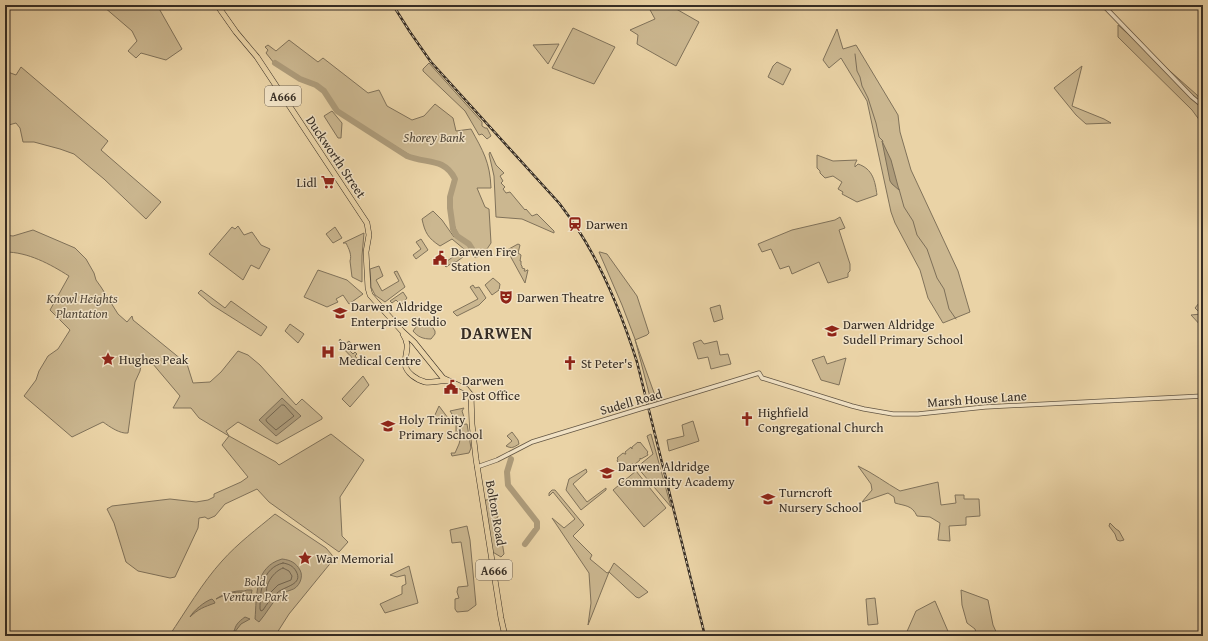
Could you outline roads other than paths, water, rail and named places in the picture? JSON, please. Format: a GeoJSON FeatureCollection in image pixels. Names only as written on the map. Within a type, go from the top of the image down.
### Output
{"type":"FeatureCollection","features":[{"type":"Feature","properties":{"kind":"highway","name":"Duckworth Street"},"geometry":{"type":"LineString","coordinates":[[217,5],[236,32],[257,57],[367,223],[369,235],[366,252],[368,288],[370,295],[402,331]]}},
{"type":"Feature","properties":{"kind":"highway","name":"A666"},"geometry":{"type":"LineString","coordinates":[[402,331],[407,341],[408,351],[406,366],[413,376],[423,381],[442,381],[454,383]]}},
{"type":"Feature","properties":{"kind":"highway","name":"A666"},"geometry":{"type":"LineString","coordinates":[[402,331],[414,342],[443,378],[454,383]]}},
{"type":"Feature","properties":{"kind":"highway"},"geometry":{"type":"LineString","coordinates":[[434,382],[438,378],[436,370]]}},
{"type":"Feature","properties":{"kind":"highway","name":"Bolton Road"},"geometry":{"type":"LineString","coordinates":[[454,383],[466,388],[470,392],[472,398],[472,424],[477,467],[505,636]]}},
{"type":"Feature","properties":{"kind":"street"},"geometry":{"type":"LineString","coordinates":[[1103,5],[1192,98],[1203,106]]}},
{"type":"Feature","properties":{"kind":"street","name":"Marsh House Lane"},"geometry":{"type":"LineString","coordinates":[[759,373],[762,378],[852,406],[893,414],[918,414],[984,407],[1203,396]]}},
{"type":"Feature","properties":{"kind":"street","name":"Sudell Road"},"geometry":{"type":"LineString","coordinates":[[477,467],[490,464],[532,442],[759,373]]}},
{"type":"Feature","properties":{"kind":"water"},"geometry":{"type":"Polygon","coordinates":[[[882,141],[891,160],[899,190],[890,181],[882,141]]]}},
{"type":"Feature","properties":{"kind":"water"},"geometry":{"type":"Polygon","coordinates":[[[282,398],[301,416],[276,436],[259,420],[282,398]]]}},
{"type":"Feature","properties":{"kind":"water"},"geometry":{"type":"Polygon","coordinates":[[[282,559],[288,560],[295,564],[301,573],[300,582],[294,589],[280,595],[259,622],[255,619],[259,583],[266,569],[273,563],[282,559]]]}},
{"type":"Feature","properties":{"kind":"water"},"geometry":{"type":"Polygon","coordinates":[[[252,590],[251,596],[248,597],[245,594],[237,592],[216,599],[229,593],[252,590]]]}},
{"type":"Feature","properties":{"kind":"water"},"geometry":{"type":"Polygon","coordinates":[[[212,599],[215,603],[201,608],[190,617],[200,606],[212,599]]]}},
{"type":"Feature","properties":{"kind":"water"},"geometry":{"type":"Polygon","coordinates":[[[245,617],[250,619],[241,624],[234,633],[237,624],[245,617]]]}},
{"type":"Feature","properties":{"kind":"waterway"},"geometry":{"type":"LineString","coordinates":[[855,54],[857,71],[868,98],[879,137],[883,141]]}},
{"type":"Feature","properties":{"kind":"waterway"},"geometry":{"type":"LineString","coordinates":[[275,63],[300,79],[316,85],[324,91],[337,111],[407,156],[434,162],[446,167],[455,179],[450,197],[453,229],[457,236],[469,244],[476,255]]}},
{"type":"Feature","properties":{"kind":"waterway"},"geometry":{"type":"LineString","coordinates":[[899,189],[904,207],[913,221],[917,235],[927,249],[937,278],[944,289],[949,309],[956,319]]}},
{"type":"Feature","properties":{"kind":"waterway"},"geometry":{"type":"LineString","coordinates":[[511,459],[507,472],[508,485],[537,522],[537,528],[525,544]]}},
{"type":"Feature","properties":{"kind":"railway"},"geometry":{"type":"LineString","coordinates":[[393,5],[431,62],[559,203],[587,244],[604,276],[619,310],[637,362],[705,636]]}},
{"type":"Feature","properties":{"kind":"place","name":"Lidl"},"geometry":{"type":"Point","coordinates":[328,182]}},
{"type":"Feature","properties":{"kind":"place","name":"Darwen"},"geometry":{"type":"Point","coordinates":[575,224]}},
{"type":"Feature","properties":{"kind":"place","name":"Darwen Fire Station"},"geometry":{"type":"Point","coordinates":[440,258]}},
{"type":"Feature","properties":{"kind":"place","name":"Darwen Theatre"},"geometry":{"type":"Point","coordinates":[506,297]}},
{"type":"Feature","properties":{"kind":"place","name":"Darwen Aldridge Enterprise Studio"},"geometry":{"type":"Point","coordinates":[340,313]}},
{"type":"Feature","properties":{"kind":"place","name":"Darwen Aldridge Sudell Primary School"},"geometry":{"type":"Point","coordinates":[832,331]}},
{"type":"Feature","properties":{"kind":"place","name":"Darwen Medical Centre"},"geometry":{"type":"Point","coordinates":[328,352]}},
{"type":"Feature","properties":{"kind":"place","name":"Hughes Peak"},"geometry":{"type":"Point","coordinates":[108,359]}},
{"type":"Feature","properties":{"kind":"place","name":"St Peter's"},"geometry":{"type":"Point","coordinates":[570,363]}},
{"type":"Feature","properties":{"kind":"place","name":"Darwen Post Office"},"geometry":{"type":"Point","coordinates":[451,387]}},
{"type":"Feature","properties":{"kind":"place","name":"Highfield Congregational Church"},"geometry":{"type":"Point","coordinates":[747,419]}},
{"type":"Feature","properties":{"kind":"place","name":"Holy Trinity Primary School"},"geometry":{"type":"Point","coordinates":[388,426]}},
{"type":"Feature","properties":{"kind":"place","name":"Darwen Aldridge Community Academy"},"geometry":{"type":"Point","coordinates":[607,473]}},
{"type":"Feature","properties":{"kind":"place","name":"Turncroft Nursery School"},"geometry":{"type":"Point","coordinates":[768,499]}},
{"type":"Feature","properties":{"kind":"place","name":"War Memorial"},"geometry":{"type":"Point","coordinates":[305,558]}},
{"type":"Feature","properties":{"kind":"district","name":"DARWEN"},"geometry":{"type":"Point","coordinates":[497,332]}},
{"type":"Feature","properties":{"kind":"park label","name":"Shorey Bank"},"geometry":{"type":"Point","coordinates":[434,137]}},
{"type":"Feature","properties":{"kind":"park label","name":"Knowl Heights Plantation"},"geometry":{"type":"Point","coordinates":[82,306]}},
{"type":"Feature","properties":{"kind":"park label","name":"Bold Venture Park"},"geometry":{"type":"Point","coordinates":[255,588]}}]}
